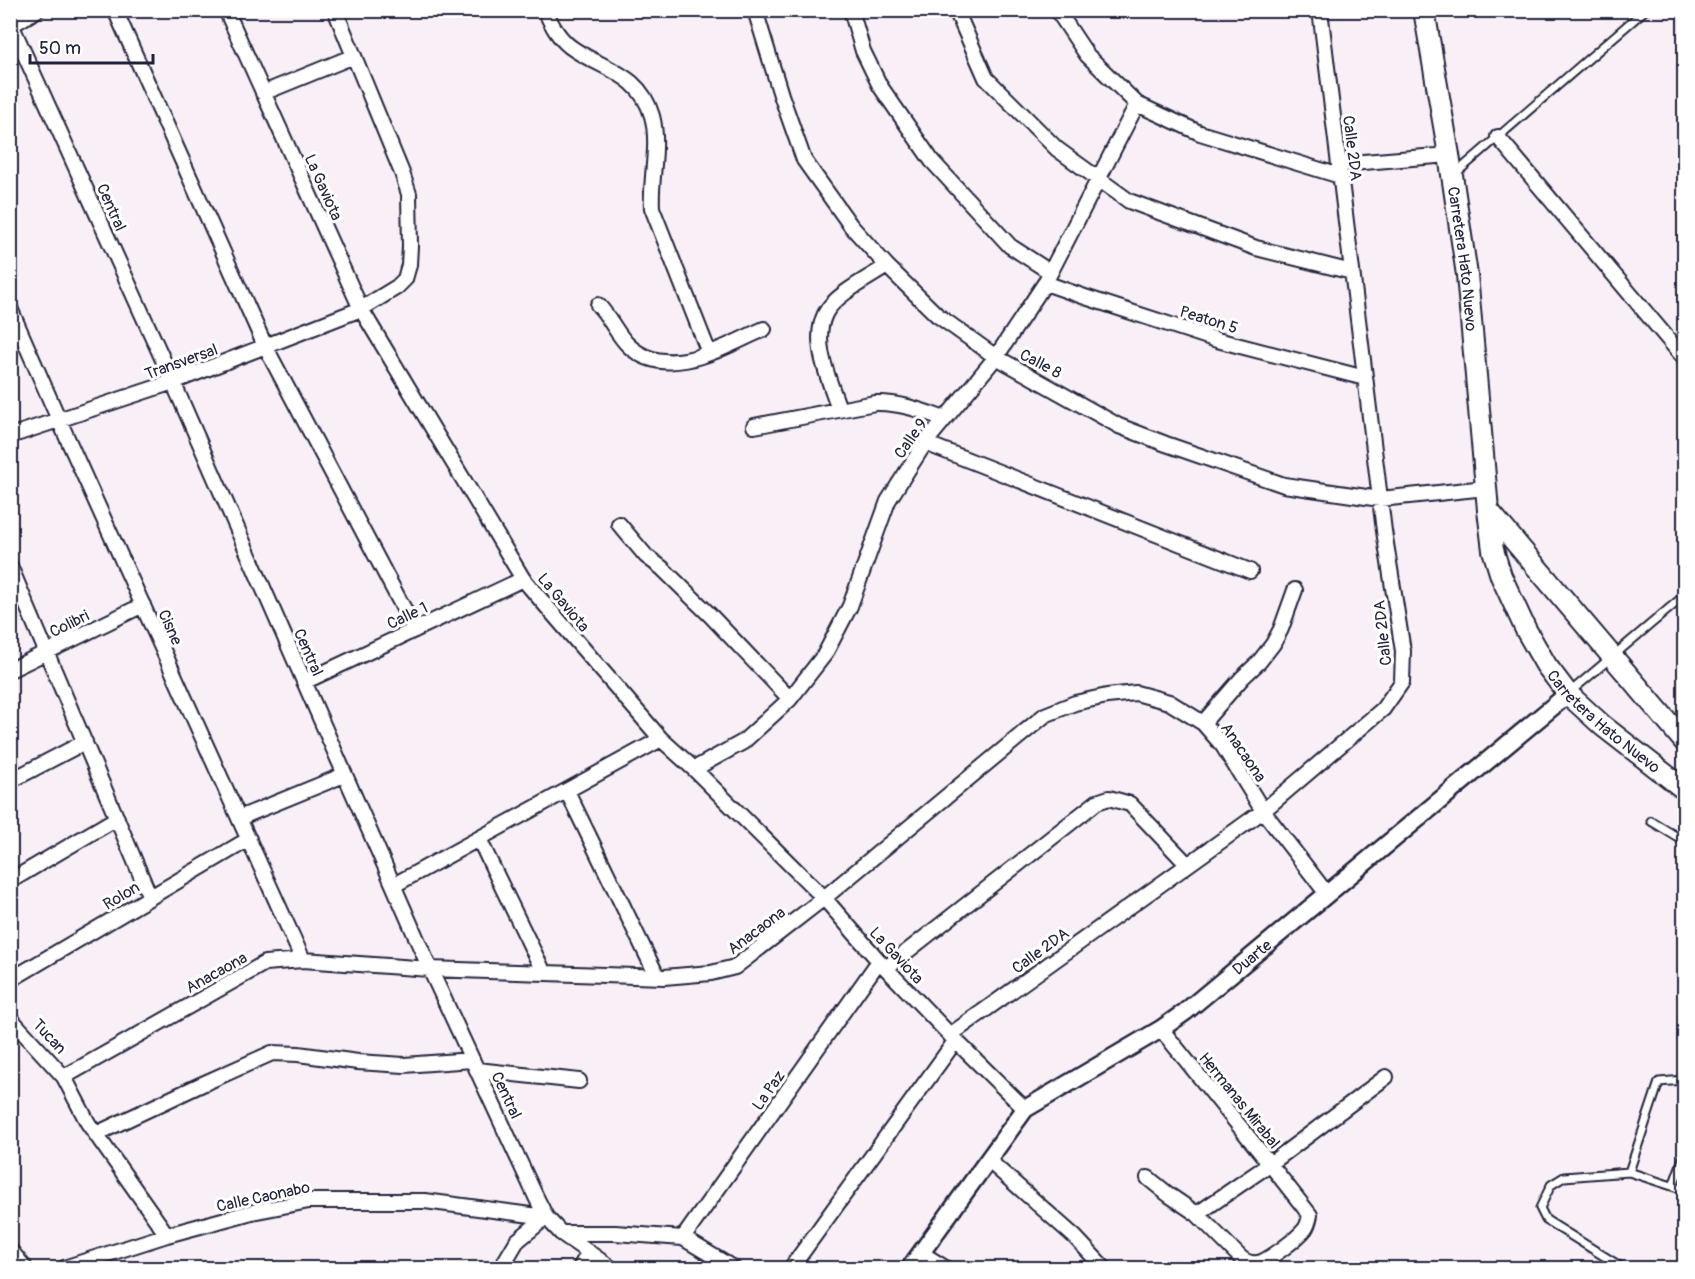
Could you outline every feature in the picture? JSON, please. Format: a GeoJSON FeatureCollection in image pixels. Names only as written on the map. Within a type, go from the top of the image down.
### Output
{"type":"FeatureCollection","features":[{"type":"Feature","properties":{"kind":"main road","name":"Carretera Hato Nuevo"},"geometry":{"type":"LineString","coordinates":[[1424,10],[1453,176],[1467,275],[1488,510],[1493,550],[1501,576],[1526,630],[1546,665],[1568,694],[1602,726],[1684,789]]}},
{"type":"Feature","properties":{"kind":"main road"},"geometry":{"type":"LineString","coordinates":[[1488,510],[1684,741]]}},
{"type":"Feature","properties":{"kind":"street"},"geometry":{"type":"LineString","coordinates":[[11,25],[37,10]]}},
{"type":"Feature","properties":{"kind":"street"},"geometry":{"type":"LineString","coordinates":[[115,10],[265,346],[415,630]]}},
{"type":"Feature","properties":{"kind":"street","name":"La Gaviota"},"geometry":{"type":"LineString","coordinates":[[225,10],[361,309],[523,579],[661,740],[694,769],[824,898],[882,964],[1025,1109]]}},
{"type":"Feature","properties":{"kind":"street"},"geometry":{"type":"LineString","coordinates":[[263,93],[354,56],[334,10]]}},
{"type":"Feature","properties":{"kind":"street"},"geometry":{"type":"LineString","coordinates":[[545,10],[558,35],[574,50],[624,77],[646,98],[653,118],[655,140],[652,208],[710,353]]}},
{"type":"Feature","properties":{"kind":"street","name":"Calle 8"},"geometry":{"type":"LineString","coordinates":[[755,10],[804,160],[851,226],[887,266],[937,315],[996,357],[1119,426],[1284,485],[1380,498],[1486,488]]}},
{"type":"Feature","properties":{"kind":"street","name":"Peaton 5"},"geometry":{"type":"LineString","coordinates":[[851,10],[862,51],[880,86],[932,161],[1010,246],[1048,278],[1085,297],[1217,340],[1365,378]]}},
{"type":"Feature","properties":{"kind":"street"},"geometry":{"type":"LineString","coordinates":[[956,10],[986,78],[1057,149],[1129,201],[1256,248],[1352,272]]}},
{"type":"Feature","properties":{"kind":"street"},"geometry":{"type":"LineString","coordinates":[[1057,10],[1087,55],[1137,104],[1200,134],[1340,170],[1449,155]]}},
{"type":"Feature","properties":{"kind":"street","name":"Calle 2DA"},"geometry":{"type":"LineString","coordinates":[[791,1269],[953,1038],[1187,864],[1263,811],[1383,709],[1402,682],[1403,651],[1380,498],[1320,10]]}},
{"type":"Feature","properties":{"kind":"street","name":"Central"},"geometry":{"type":"LineString","coordinates":[[11,25],[172,382],[430,969],[546,1217],[561,1233],[611,1269]]}},
{"type":"Feature","properties":{"kind":"street","name":"Transversal"},"geometry":{"type":"LineString","coordinates":[[10,436],[172,382],[361,309],[397,287],[405,279],[409,265],[409,194],[354,56]]}},
{"type":"Feature","properties":{"kind":"street","name":"Calle 9"},"geometry":{"type":"LineString","coordinates":[[694,769],[742,742],[790,699],[825,654],[850,606],[888,501],[925,443],[996,357],[1048,278],[1097,178],[1137,104]]}},
{"type":"Feature","properties":{"kind":"street"},"geometry":{"type":"LineString","coordinates":[[1498,137],[1684,358]]}},
{"type":"Feature","properties":{"kind":"street"},"geometry":{"type":"LineString","coordinates":[[839,409],[821,350],[821,331],[825,314],[845,293],[887,266]]}},
{"type":"Feature","properties":{"kind":"street"},"geometry":{"type":"LineString","coordinates":[[598,305],[629,346],[652,359],[665,362],[679,362],[710,353],[764,329]]}},
{"type":"Feature","properties":{"kind":"street","name":"Cisne"},"geometry":{"type":"LineString","coordinates":[[10,308],[303,960]]}},
{"type":"Feature","properties":{"kind":"street"},"geometry":{"type":"LineString","coordinates":[[754,426],[839,409],[884,403],[907,407],[945,419]]}},
{"type":"Feature","properties":{"kind":"street"},"geometry":{"type":"LineString","coordinates":[[925,443],[1250,571]]}},
{"type":"Feature","properties":{"kind":"street"},"geometry":{"type":"LineString","coordinates":[[619,524],[646,556],[662,568],[710,615],[790,699]]}},
{"type":"Feature","properties":{"kind":"street"},"geometry":{"type":"LineString","coordinates":[[10,566],[150,897]]}},
{"type":"Feature","properties":{"kind":"street","name":"Calle 1"},"geometry":{"type":"LineString","coordinates":[[304,681],[523,579]]}},
{"type":"Feature","properties":{"kind":"street"},"geometry":{"type":"LineString","coordinates":[[1203,723],[1273,644],[1295,590]]}},
{"type":"Feature","properties":{"kind":"street","name":"Colibri"},"geometry":{"type":"LineString","coordinates":[[10,670],[143,605]]}},
{"type":"Feature","properties":{"kind":"street","name":"Anacaona"},"geometry":{"type":"LineString","coordinates":[[64,1077],[265,963],[303,960],[430,969],[657,976],[711,973],[735,967],[824,898],[1045,715],[1075,703],[1107,696],[1136,693],[1169,702],[1203,723],[1222,746],[1263,811],[1327,894]]}},
{"type":"Feature","properties":{"kind":"street","name":"Duarte"},"geometry":{"type":"LineString","coordinates":[[910,1269],[1025,1109],[1161,1029],[1185,1012],[1568,694]]}},
{"type":"Feature","properties":{"kind":"street"},"geometry":{"type":"LineString","coordinates":[[394,885],[661,740]]}},
{"type":"Feature","properties":{"kind":"street"},"geometry":{"type":"LineString","coordinates":[[10,781],[85,742]]}},
{"type":"Feature","properties":{"kind":"street"},"geometry":{"type":"LineString","coordinates":[[239,818],[344,775]]}},
{"type":"Feature","properties":{"kind":"street"},"geometry":{"type":"LineString","coordinates":[[567,791],[657,976]]}},
{"type":"Feature","properties":{"kind":"street","name":"La Paz"},"geometry":{"type":"LineString","coordinates":[[683,1238],[882,964],[1097,802],[1109,798],[1130,804],[1187,864]]}},
{"type":"Feature","properties":{"kind":"street"},"geometry":{"type":"LineString","coordinates":[[10,881],[117,818]]}},
{"type":"Feature","properties":{"kind":"street","name":"Rolon"},"geometry":{"type":"LineString","coordinates":[[10,980],[249,838]]}},
{"type":"Feature","properties":{"kind":"street"},"geometry":{"type":"LineString","coordinates":[[479,839],[544,973]]}},
{"type":"Feature","properties":{"kind":"street","name":"Tucan"},"geometry":{"type":"LineString","coordinates":[[10,1018],[64,1077],[88,1123],[167,1235]]}},
{"type":"Feature","properties":{"kind":"street","name":"Hermanas Mirabal"},"geometry":{"type":"LineString","coordinates":[[1161,1029],[1270,1164],[1386,1077]]}},
{"type":"Feature","properties":{"kind":"street"},"geometry":{"type":"LineString","coordinates":[[96,1134],[272,1053],[404,1065],[474,1065],[579,1081]]}},
{"type":"Feature","properties":{"kind":"street"},"geometry":{"type":"LineString","coordinates":[[988,1160],[1075,1237],[1104,1269]]}},
{"type":"Feature","properties":{"kind":"street"},"geometry":{"type":"LineString","coordinates":[[1148,1178],[1197,1214],[1245,1262],[1264,1261],[1305,1229],[1310,1215],[1270,1164],[1197,1214]]}},
{"type":"Feature","properties":{"kind":"street","name":"Calle Caonabo"},"geometry":{"type":"LineString","coordinates":[[64,1269],[167,1235],[252,1212],[309,1201],[425,1201],[546,1217]]}},
{"type":"Feature","properties":{"kind":"street"},"geometry":{"type":"LineString","coordinates":[[501,1269],[517,1241],[546,1217]]}},
{"type":"Feature","properties":{"kind":"street"},"geometry":{"type":"LineString","coordinates":[[561,1233],[615,1233],[683,1238],[733,1269]]}},
{"type":"Feature","properties":{"kind":"street"},"geometry":{"type":"LineString","coordinates":[[10,1250],[25,1269]]}},
{"type":"Feature","properties":{"kind":"street"},"geometry":{"type":"LineString","coordinates":[[580,1269],[589,1252]]}},
{"type":"Feature","properties":{"kind":"street"},"geometry":{"type":"LineString","coordinates":[[921,1254],[945,1269]]}},
{"type":"Feature","properties":{"kind":"lane"},"geometry":{"type":"LineString","coordinates":[[1453,176],[1645,10]]}},
{"type":"Feature","properties":{"kind":"lane","name":"Duarte"},"geometry":{"type":"LineString","coordinates":[[1568,694],[1684,596]]}},
{"type":"Feature","properties":{"kind":"lane"},"geometry":{"type":"LineString","coordinates":[[1652,821],[1684,841]]}},
{"type":"Feature","properties":{"kind":"lane"},"geometry":{"type":"LineString","coordinates":[[1629,1172],[1659,1082],[1684,1080]]}},
{"type":"Feature","properties":{"kind":"lane"},"geometry":{"type":"LineString","coordinates":[[1673,1186],[1684,1156]]}},
{"type":"Feature","properties":{"kind":"lane"},"geometry":{"type":"LineString","coordinates":[[1623,1269],[1546,1220],[1540,1208],[1551,1185],[1564,1177],[1629,1172],[1684,1190]]}}]}
